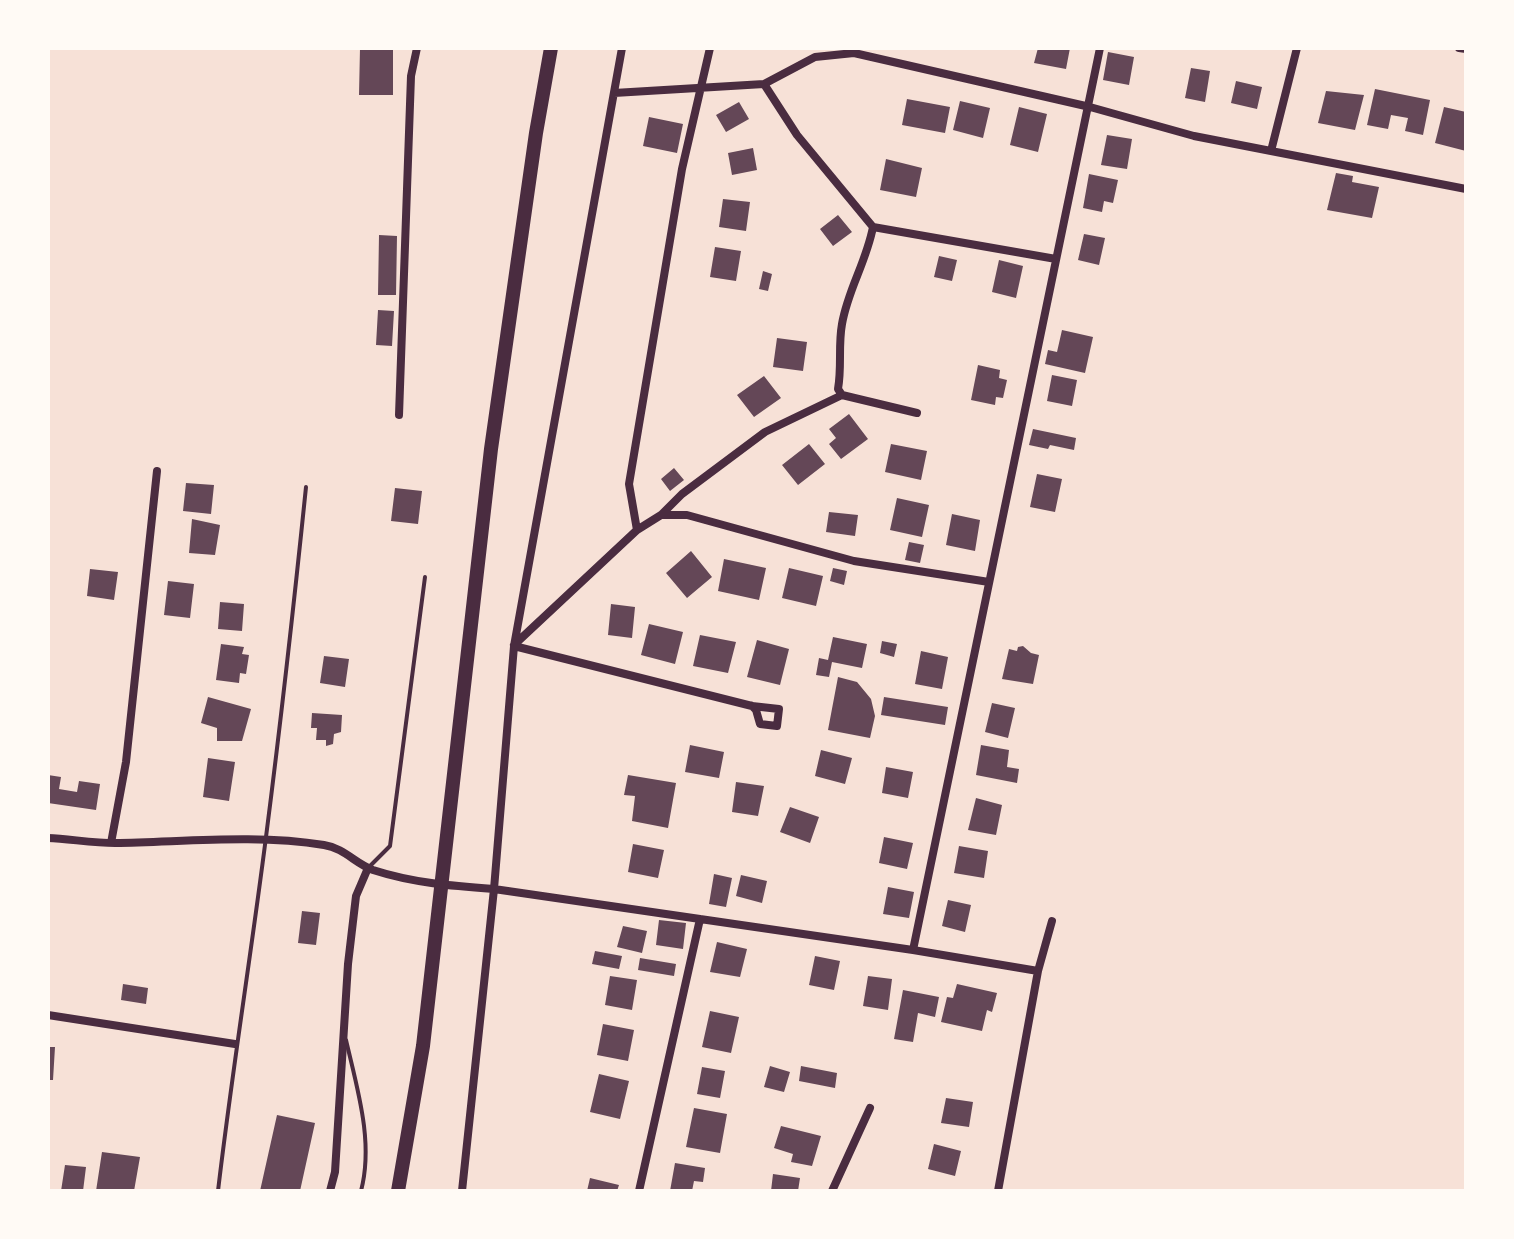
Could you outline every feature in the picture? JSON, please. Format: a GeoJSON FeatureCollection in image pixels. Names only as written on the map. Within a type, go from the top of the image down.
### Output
{"type":"FeatureCollection","features":[{"type":"Feature","properties":{"kind":"main road"},"geometry":{"type":"LineString","coordinates":[[398,1191],[423,1046],[491,449],[551,48]]}},
{"type":"Feature","properties":{"kind":"street"},"geometry":{"type":"LineString","coordinates":[[399,415],[411,76],[417,48]]}},
{"type":"Feature","properties":{"kind":"street"},"geometry":{"type":"LineString","coordinates":[[462,1191],[494,889],[514,646],[622,48]]}},
{"type":"Feature","properties":{"kind":"street"},"geometry":{"type":"LineString","coordinates":[[637,530],[629,484],[682,169],[710,48]]}},
{"type":"Feature","properties":{"kind":"street"},"geometry":{"type":"LineString","coordinates":[[913,950],[1100,48]]}},
{"type":"Feature","properties":{"kind":"street"},"geometry":{"type":"LineString","coordinates":[[1271,151],[1297,48]]}},
{"type":"Feature","properties":{"kind":"street"},"geometry":{"type":"LineString","coordinates":[[1459,48],[1466,49]]}},
{"type":"Feature","properties":{"kind":"street"},"geometry":{"type":"LineString","coordinates":[[614,93],[764,84],[815,57],[854,53],[1090,107],[1194,136],[1466,189]]}},
{"type":"Feature","properties":{"kind":"street"},"geometry":{"type":"LineString","coordinates":[[764,84],[797,135],[873,227],[1056,259]]}},
{"type":"Feature","properties":{"kind":"street"},"geometry":{"type":"LineString","coordinates":[[842,395],[838,389],[841,327],[853,282],[868,256],[873,227]]}},
{"type":"Feature","properties":{"kind":"street"},"geometry":{"type":"LineString","coordinates":[[514,646],[637,530],[661,515],[682,494],[765,432],[842,395],[917,413]]}},
{"type":"Feature","properties":{"kind":"street"},"geometry":{"type":"LineString","coordinates":[[111,843],[126,762],[157,471]]}},
{"type":"Feature","properties":{"kind":"street"},"geometry":{"type":"LineString","coordinates":[[661,515],[687,515],[854,561],[989,582]]}},
{"type":"Feature","properties":{"kind":"street"},"geometry":{"type":"LineString","coordinates":[[514,646],[752,706]]}},
{"type":"Feature","properties":{"kind":"street"},"geometry":{"type":"LineString","coordinates":[[48,838],[111,843],[265,840],[327,846],[348,854],[368,868],[399,878],[443,886],[494,889],[1038,971]]}},
{"type":"Feature","properties":{"kind":"street"},"geometry":{"type":"LineString","coordinates":[[330,1191],[335,1172],[343,1026],[356,896],[368,868]]}},
{"type":"Feature","properties":{"kind":"street"},"geometry":{"type":"LineString","coordinates":[[639,1191],[700,919]]}},
{"type":"Feature","properties":{"kind":"street"},"geometry":{"type":"LineString","coordinates":[[998,1191],[1038,971],[1052,921]]}},
{"type":"Feature","properties":{"kind":"street"},"geometry":{"type":"LineString","coordinates":[[48,1015],[235,1044]]}},
{"type":"Feature","properties":{"kind":"street"},"geometry":{"type":"LineString","coordinates":[[832,1191],[870,1108]]}},
{"type":"Feature","properties":{"kind":"lane"},"geometry":{"type":"LineString","coordinates":[[218,1191],[235,1044],[265,840],[306,487]]}},
{"type":"Feature","properties":{"kind":"lane"},"geometry":{"type":"LineString","coordinates":[[368,868],[390,846],[425,577]]}},
{"type":"Feature","properties":{"kind":"lane"},"geometry":{"type":"LineString","coordinates":[[343,1026],[364,1121],[365,1176],[361,1191]]}},
{"type":"Feature","properties":{"kind":"building"},"geometry":{"type":"Polygon","coordinates":[[[360,48],[393,48],[393,95],[359,95],[360,48]]]}},
{"type":"Feature","properties":{"kind":"building"},"geometry":{"type":"Polygon","coordinates":[[[1038,48],[1070,48],[1066,69],[1034,63],[1038,48]]]}},
{"type":"Feature","properties":{"kind":"building"},"geometry":{"type":"Polygon","coordinates":[[[1108,52],[1134,57],[1129,85],[1103,80],[1108,52]]]}},
{"type":"Feature","properties":{"kind":"building"},"geometry":{"type":"Polygon","coordinates":[[[1191,68],[1210,71],[1205,102],[1185,98],[1191,68]]]}},
{"type":"Feature","properties":{"kind":"building"},"geometry":{"type":"Polygon","coordinates":[[[1236,81],[1262,87],[1257,109],[1231,103],[1236,81]]]}},
{"type":"Feature","properties":{"kind":"building"},"geometry":{"type":"Polygon","coordinates":[[[1375,89],[1430,100],[1423,135],[1405,131],[1408,118],[1391,115],[1388,129],[1367,125],[1375,89]]]}},
{"type":"Feature","properties":{"kind":"building"},"geometry":{"type":"Polygon","coordinates":[[[1326,91],[1364,95],[1355,130],[1318,123],[1326,91]]]}},
{"type":"Feature","properties":{"kind":"building"},"geometry":{"type":"Polygon","coordinates":[[[907,99],[950,107],[945,133],[902,125],[907,99]]]}},
{"type":"Feature","properties":{"kind":"building"},"geometry":{"type":"Polygon","coordinates":[[[960,101],[990,108],[983,138],[953,130],[960,101]]]}},
{"type":"Feature","properties":{"kind":"building"},"geometry":{"type":"Polygon","coordinates":[[[739,102],[749,119],[726,132],[716,115],[739,102]]]}},
{"type":"Feature","properties":{"kind":"building"},"geometry":{"type":"Polygon","coordinates":[[[1019,107],[1047,114],[1038,152],[1010,145],[1019,107]]]}},
{"type":"Feature","properties":{"kind":"building"},"geometry":{"type":"Polygon","coordinates":[[[1444,107],[1466,112],[1466,151],[1435,143],[1444,107]]]}},
{"type":"Feature","properties":{"kind":"building"},"geometry":{"type":"Polygon","coordinates":[[[649,117],[683,124],[677,153],[643,146],[649,117]]]}},
{"type":"Feature","properties":{"kind":"building"},"geometry":{"type":"Polygon","coordinates":[[[1107,135],[1132,139],[1127,169],[1101,165],[1107,135]]]}},
{"type":"Feature","properties":{"kind":"building"},"geometry":{"type":"Polygon","coordinates":[[[753,148],[757,170],[732,175],[728,153],[753,148]]]}},
{"type":"Feature","properties":{"kind":"building"},"geometry":{"type":"Polygon","coordinates":[[[886,159],[922,168],[916,197],[880,190],[886,159]]]}},
{"type":"Feature","properties":{"kind":"building"},"geometry":{"type":"Polygon","coordinates":[[[1336,173],[1353,176],[1352,182],[1379,187],[1372,218],[1327,210],[1336,173]]]}},
{"type":"Feature","properties":{"kind":"building"},"geometry":{"type":"Polygon","coordinates":[[[1089,174],[1118,180],[1113,203],[1104,201],[1102,212],[1083,208],[1089,174]]]}},
{"type":"Feature","properties":{"kind":"building"},"geometry":{"type":"Polygon","coordinates":[[[723,199],[750,202],[746,231],[719,227],[723,199]]]}},
{"type":"Feature","properties":{"kind":"building"},"geometry":{"type":"Polygon","coordinates":[[[838,215],[852,232],[833,246],[820,229],[838,215]]]}},
{"type":"Feature","properties":{"kind":"building"},"geometry":{"type":"Polygon","coordinates":[[[1084,234],[1105,238],[1099,265],[1078,260],[1084,234]]]}},
{"type":"Feature","properties":{"kind":"building"},"geometry":{"type":"Polygon","coordinates":[[[379,235],[397,236],[396,295],[378,295],[379,235]]]}},
{"type":"Feature","properties":{"kind":"building"},"geometry":{"type":"Polygon","coordinates":[[[715,247],[741,251],[736,281],[710,277],[715,247]]]}},
{"type":"Feature","properties":{"kind":"building"},"geometry":{"type":"Polygon","coordinates":[[[939,256],[957,260],[952,281],[934,277],[939,256]]]}},
{"type":"Feature","properties":{"kind":"building"},"geometry":{"type":"Polygon","coordinates":[[[999,260],[1023,266],[1016,298],[992,292],[999,260]]]}},
{"type":"Feature","properties":{"kind":"building"},"geometry":{"type":"Polygon","coordinates":[[[763,271],[772,274],[768,291],[759,289],[763,271]]]}},
{"type":"Feature","properties":{"kind":"building"},"geometry":{"type":"Polygon","coordinates":[[[378,310],[394,311],[392,346],[376,345],[378,310]]]}},
{"type":"Feature","properties":{"kind":"building"},"geometry":{"type":"Polygon","coordinates":[[[1062,330],[1093,337],[1085,373],[1045,364],[1048,350],[1057,352],[1062,330]]]}},
{"type":"Feature","properties":{"kind":"building"},"geometry":{"type":"Polygon","coordinates":[[[777,338],[807,342],[803,371],[773,367],[777,338]]]}},
{"type":"Feature","properties":{"kind":"building"},"geometry":{"type":"Polygon","coordinates":[[[978,365],[1000,370],[999,378],[1007,380],[1003,398],[996,397],[995,405],[971,400],[978,365]]]}},
{"type":"Feature","properties":{"kind":"building"},"geometry":{"type":"Polygon","coordinates":[[[1052,375],[1077,380],[1072,406],[1047,401],[1052,375]]]}},
{"type":"Feature","properties":{"kind":"building"},"geometry":{"type":"Polygon","coordinates":[[[764,376],[781,398],[754,417],[737,395],[764,376]]]}},
{"type":"Feature","properties":{"kind":"building"},"geometry":{"type":"Polygon","coordinates":[[[849,414],[868,439],[841,459],[829,444],[836,438],[829,429],[849,414]]]}},
{"type":"Feature","properties":{"kind":"building"},"geometry":{"type":"Polygon","coordinates":[[[1033,429],[1076,438],[1074,450],[1029,445],[1033,429]]]}},
{"type":"Feature","properties":{"kind":"building"},"geometry":{"type":"Polygon","coordinates":[[[809,444],[825,464],[798,485],[782,465],[809,444]]]}},
{"type":"Feature","properties":{"kind":"building"},"geometry":{"type":"Polygon","coordinates":[[[891,444],[927,451],[921,480],[885,472],[891,444]]]}},
{"type":"Feature","properties":{"kind":"building"},"geometry":{"type":"Polygon","coordinates":[[[674,468],[684,480],[670,491],[661,479],[674,468]]]}},
{"type":"Feature","properties":{"kind":"building"},"geometry":{"type":"Polygon","coordinates":[[[1037,474],[1062,479],[1055,512],[1030,507],[1037,474]]]}},
{"type":"Feature","properties":{"kind":"building"},"geometry":{"type":"Polygon","coordinates":[[[186,483],[214,485],[211,514],[183,511],[186,483]]]}},
{"type":"Feature","properties":{"kind":"building"},"geometry":{"type":"Polygon","coordinates":[[[395,488],[422,491],[418,524],[391,521],[395,488]]]}},
{"type":"Feature","properties":{"kind":"building"},"geometry":{"type":"Polygon","coordinates":[[[897,498],[929,505],[922,537],[890,530],[897,498]]]}},
{"type":"Feature","properties":{"kind":"building"},"geometry":{"type":"Polygon","coordinates":[[[829,512],[858,515],[855,536],[826,532],[829,512]]]}},
{"type":"Feature","properties":{"kind":"building"},"geometry":{"type":"Polygon","coordinates":[[[952,514],[980,520],[975,551],[946,545],[952,514]]]}},
{"type":"Feature","properties":{"kind":"building"},"geometry":{"type":"Polygon","coordinates":[[[192,519],[220,525],[215,555],[189,553],[192,519]]]}},
{"type":"Feature","properties":{"kind":"building"},"geometry":{"type":"Polygon","coordinates":[[[909,542],[924,545],[920,563],[905,560],[909,542]]]}},
{"type":"Feature","properties":{"kind":"building"},"geometry":{"type":"Polygon","coordinates":[[[691,551],[712,577],[687,598],[666,573],[691,551]]]}},
{"type":"Feature","properties":{"kind":"building"},"geometry":{"type":"Polygon","coordinates":[[[724,559],[766,568],[759,600],[718,591],[724,559]]]}},
{"type":"Feature","properties":{"kind":"building"},"geometry":{"type":"Polygon","coordinates":[[[789,568],[823,576],[816,606],[782,598],[789,568]]]}},
{"type":"Feature","properties":{"kind":"building"},"geometry":{"type":"Polygon","coordinates":[[[833,568],[847,571],[844,585],[830,581],[833,568]]]}},
{"type":"Feature","properties":{"kind":"building"},"geometry":{"type":"Polygon","coordinates":[[[90,569],[118,572],[114,600],[87,596],[90,569]]]}},
{"type":"Feature","properties":{"kind":"building"},"geometry":{"type":"Polygon","coordinates":[[[168,581],[194,584],[190,618],[164,615],[168,581]]]}},
{"type":"Feature","properties":{"kind":"building"},"geometry":{"type":"Polygon","coordinates":[[[220,602],[244,604],[242,631],[218,629],[220,602]]]}},
{"type":"Feature","properties":{"kind":"building"},"geometry":{"type":"Polygon","coordinates":[[[611,604],[635,607],[632,638],[608,635],[611,604]]]}},
{"type":"Feature","properties":{"kind":"building"},"geometry":{"type":"Polygon","coordinates":[[[649,624],[683,632],[675,664],[641,655],[649,624]]]}},
{"type":"Feature","properties":{"kind":"building"},"geometry":{"type":"Polygon","coordinates":[[[700,635],[736,642],[728,673],[693,666],[700,635]]]}},
{"type":"Feature","properties":{"kind":"building"},"geometry":{"type":"Polygon","coordinates":[[[833,637],[867,644],[862,668],[832,662],[829,677],[816,675],[819,658],[828,660],[833,637]]]}},
{"type":"Feature","properties":{"kind":"building"},"geometry":{"type":"Polygon","coordinates":[[[757,640],[789,649],[780,685],[747,677],[757,640]]]}},
{"type":"Feature","properties":{"kind":"building"},"geometry":{"type":"Polygon","coordinates":[[[882,641],[897,644],[894,657],[880,653],[882,641]]]}},
{"type":"Feature","properties":{"kind":"building"},"geometry":{"type":"Polygon","coordinates":[[[221,644],[244,647],[242,654],[249,655],[246,674],[240,673],[239,683],[216,680],[221,644]]]}},
{"type":"Feature","properties":{"kind":"building"},"geometry":{"type":"Polygon","coordinates":[[[1023,646],[1039,655],[1033,684],[1002,679],[1009,649],[1017,651],[1018,647],[1023,646]]]}},
{"type":"Feature","properties":{"kind":"building"},"geometry":{"type":"Polygon","coordinates":[[[921,651],[948,657],[942,689],[915,684],[921,651]]]}},
{"type":"Feature","properties":{"kind":"building"},"geometry":{"type":"Polygon","coordinates":[[[324,656],[349,659],[345,687],[320,683],[324,656]]]}},
{"type":"Feature","properties":{"kind":"building"},"geometry":{"type":"Polygon","coordinates":[[[838,677],[857,682],[871,699],[875,716],[870,738],[828,730],[838,677]]]}},
{"type":"Feature","properties":{"kind":"building"},"geometry":{"type":"Polygon","coordinates":[[[208,697],[251,709],[242,741],[217,741],[217,728],[201,723],[208,697]]]}},
{"type":"Feature","properties":{"kind":"building"},"geometry":{"type":"Polygon","coordinates":[[[884,697],[948,707],[945,725],[881,715],[884,697]]]}},
{"type":"Feature","properties":{"kind":"building"},"geometry":{"type":"Polygon","coordinates":[[[992,703],[1015,708],[1008,738],[985,732],[992,703]]]}},
{"type":"Feature","properties":{"kind":"building"},"geometry":{"type":"Polygon","coordinates":[[[312,713],[342,715],[341,732],[334,734],[333,744],[326,746],[326,740],[316,740],[317,728],[311,728],[312,713]]]}},
{"type":"Feature","properties":{"kind":"building"},"geometry":{"type":"Polygon","coordinates":[[[690,745],[724,752],[719,778],[685,772],[690,745]]]}},
{"type":"Feature","properties":{"kind":"building"},"geometry":{"type":"Polygon","coordinates":[[[981,745],[1009,750],[1007,767],[1019,769],[1017,783],[976,775],[981,745]]]}},
{"type":"Feature","properties":{"kind":"building"},"geometry":{"type":"Polygon","coordinates":[[[821,750],[852,758],[845,784],[815,776],[821,750]]]}},
{"type":"Feature","properties":{"kind":"building"},"geometry":{"type":"Polygon","coordinates":[[[208,758],[235,762],[229,801],[203,797],[208,758]]]}},
{"type":"Feature","properties":{"kind":"building"},"geometry":{"type":"Polygon","coordinates":[[[886,767],[913,772],[908,798],[882,793],[886,767]]]}},
{"type":"Feature","properties":{"kind":"building"},"geometry":{"type":"Polygon","coordinates":[[[48,775],[61,777],[59,789],[77,792],[79,781],[100,784],[96,810],[48,803],[48,775]]]}},
{"type":"Feature","properties":{"kind":"building"},"geometry":{"type":"Polygon","coordinates":[[[628,775],[676,783],[668,828],[632,821],[635,796],[624,795],[628,775]]]}},
{"type":"Feature","properties":{"kind":"building"},"geometry":{"type":"Polygon","coordinates":[[[736,782],[764,786],[758,816],[732,812],[736,782]]]}},
{"type":"Feature","properties":{"kind":"building"},"geometry":{"type":"Polygon","coordinates":[[[976,798],[1002,805],[996,835],[968,830],[976,798]]]}},
{"type":"Feature","properties":{"kind":"building"},"geometry":{"type":"Polygon","coordinates":[[[790,807],[819,817],[810,843],[780,832],[790,807]]]}},
{"type":"Feature","properties":{"kind":"building"},"geometry":{"type":"Polygon","coordinates":[[[884,837],[913,843],[907,869],[879,863],[884,837]]]}},
{"type":"Feature","properties":{"kind":"building"},"geometry":{"type":"Polygon","coordinates":[[[633,844],[664,850],[658,878],[628,872],[633,844]]]}},
{"type":"Feature","properties":{"kind":"building"},"geometry":{"type":"Polygon","coordinates":[[[959,846],[988,851],[984,878],[954,873],[959,846]]]}},
{"type":"Feature","properties":{"kind":"building"},"geometry":{"type":"Polygon","coordinates":[[[714,874],[732,878],[726,907],[709,904],[714,874]]]}},
{"type":"Feature","properties":{"kind":"building"},"geometry":{"type":"Polygon","coordinates":[[[741,875],[767,881],[762,903],[736,896],[741,875]]]}},
{"type":"Feature","properties":{"kind":"building"},"geometry":{"type":"Polygon","coordinates":[[[888,887],[914,892],[909,918],[883,914],[888,887]]]}},
{"type":"Feature","properties":{"kind":"building"},"geometry":{"type":"Polygon","coordinates":[[[948,900],[971,905],[965,932],[942,926],[948,900]]]}},
{"type":"Feature","properties":{"kind":"building"},"geometry":{"type":"Polygon","coordinates":[[[302,911],[320,913],[316,945],[298,943],[302,911]]]}},
{"type":"Feature","properties":{"kind":"building"},"geometry":{"type":"Polygon","coordinates":[[[659,920],[686,923],[683,949],[656,945],[659,920]]]}},
{"type":"Feature","properties":{"kind":"building"},"geometry":{"type":"Polygon","coordinates":[[[623,926],[647,931],[642,953],[617,947],[623,926]]]}},
{"type":"Feature","properties":{"kind":"building"},"geometry":{"type":"Polygon","coordinates":[[[717,942],[747,949],[740,977],[710,972],[717,942]]]}},
{"type":"Feature","properties":{"kind":"building"},"geometry":{"type":"Polygon","coordinates":[[[595,951],[622,956],[619,969],[592,964],[595,951]]]}},
{"type":"Feature","properties":{"kind":"building"},"geometry":{"type":"Polygon","coordinates":[[[815,956],[840,961],[834,990],[809,985],[815,956]]]}},
{"type":"Feature","properties":{"kind":"building"},"geometry":{"type":"Polygon","coordinates":[[[640,958],[676,964],[674,976],[638,970],[640,958]]]}},
{"type":"Feature","properties":{"kind":"building"},"geometry":{"type":"Polygon","coordinates":[[[610,976],[637,980],[632,1010],[605,1005],[610,976]]]}},
{"type":"Feature","properties":{"kind":"building"},"geometry":{"type":"Polygon","coordinates":[[[868,976],[892,979],[888,1010],[863,1006],[868,976]]]}},
{"type":"Feature","properties":{"kind":"building"},"geometry":{"type":"Polygon","coordinates":[[[123,984],[148,988],[146,1004],[121,1000],[123,984]]]}},
{"type":"Feature","properties":{"kind":"building"},"geometry":{"type":"Polygon","coordinates":[[[957,984],[997,993],[992,1012],[987,1010],[982,1031],[941,1022],[947,997],[953,998],[957,984]]]}},
{"type":"Feature","properties":{"kind":"building"},"geometry":{"type":"Polygon","coordinates":[[[903,990],[939,997],[935,1017],[918,1013],[913,1042],[894,1039],[903,990]]]}},
{"type":"Feature","properties":{"kind":"building"},"geometry":{"type":"Polygon","coordinates":[[[710,1011],[739,1017],[731,1053],[702,1047],[710,1011]]]}},
{"type":"Feature","properties":{"kind":"building"},"geometry":{"type":"Polygon","coordinates":[[[603,1024],[634,1030],[628,1061],[597,1055],[603,1024]]]}},
{"type":"Feature","properties":{"kind":"building"},"geometry":{"type":"Polygon","coordinates":[[[48,1047],[55,1047],[53,1080],[48,1080],[48,1047]]]}},
{"type":"Feature","properties":{"kind":"building"},"geometry":{"type":"Polygon","coordinates":[[[770,1066],[790,1072],[784,1092],[764,1087],[770,1066]]]}},
{"type":"Feature","properties":{"kind":"building"},"geometry":{"type":"Polygon","coordinates":[[[801,1066],[837,1073],[835,1088],[799,1081],[801,1066]]]}},
{"type":"Feature","properties":{"kind":"building"},"geometry":{"type":"Polygon","coordinates":[[[702,1067],[725,1071],[720,1098],[697,1094],[702,1067]]]}},
{"type":"Feature","properties":{"kind":"building"},"geometry":{"type":"Polygon","coordinates":[[[599,1074],[629,1081],[620,1119],[590,1112],[599,1074]]]}},
{"type":"Feature","properties":{"kind":"building"},"geometry":{"type":"Polygon","coordinates":[[[946,1098],[973,1102],[969,1127],[941,1123],[946,1098]]]}},
{"type":"Feature","properties":{"kind":"building"},"geometry":{"type":"Polygon","coordinates":[[[694,1108],[727,1114],[720,1153],[686,1147],[694,1108]]]}},
{"type":"Feature","properties":{"kind":"building"},"geometry":{"type":"Polygon","coordinates":[[[277,1115],[315,1123],[300,1191],[260,1191],[277,1115]]]}},
{"type":"Feature","properties":{"kind":"building"},"geometry":{"type":"Polygon","coordinates":[[[781,1126],[821,1136],[812,1166],[791,1162],[793,1154],[774,1148],[781,1126]]]}},
{"type":"Feature","properties":{"kind":"building"},"geometry":{"type":"Polygon","coordinates":[[[934,1144],[961,1151],[955,1176],[928,1169],[934,1144]]]}},
{"type":"Feature","properties":{"kind":"building"},"geometry":{"type":"Polygon","coordinates":[[[102,1152],[140,1157],[134,1191],[96,1191],[102,1152]]]}},
{"type":"Feature","properties":{"kind":"building"},"geometry":{"type":"Polygon","coordinates":[[[675,1163],[705,1168],[703,1182],[694,1181],[692,1191],[670,1191],[675,1163]]]}},
{"type":"Feature","properties":{"kind":"building"},"geometry":{"type":"Polygon","coordinates":[[[65,1165],[86,1167],[83,1191],[61,1191],[65,1165]]]}},
{"type":"Feature","properties":{"kind":"building"},"geometry":{"type":"Polygon","coordinates":[[[773,1174],[800,1178],[798,1191],[771,1191],[773,1174]]]}},
{"type":"Feature","properties":{"kind":"building"},"geometry":{"type":"Polygon","coordinates":[[[590,1178],[619,1185],[617,1191],[587,1191],[590,1178]]]}}]}
